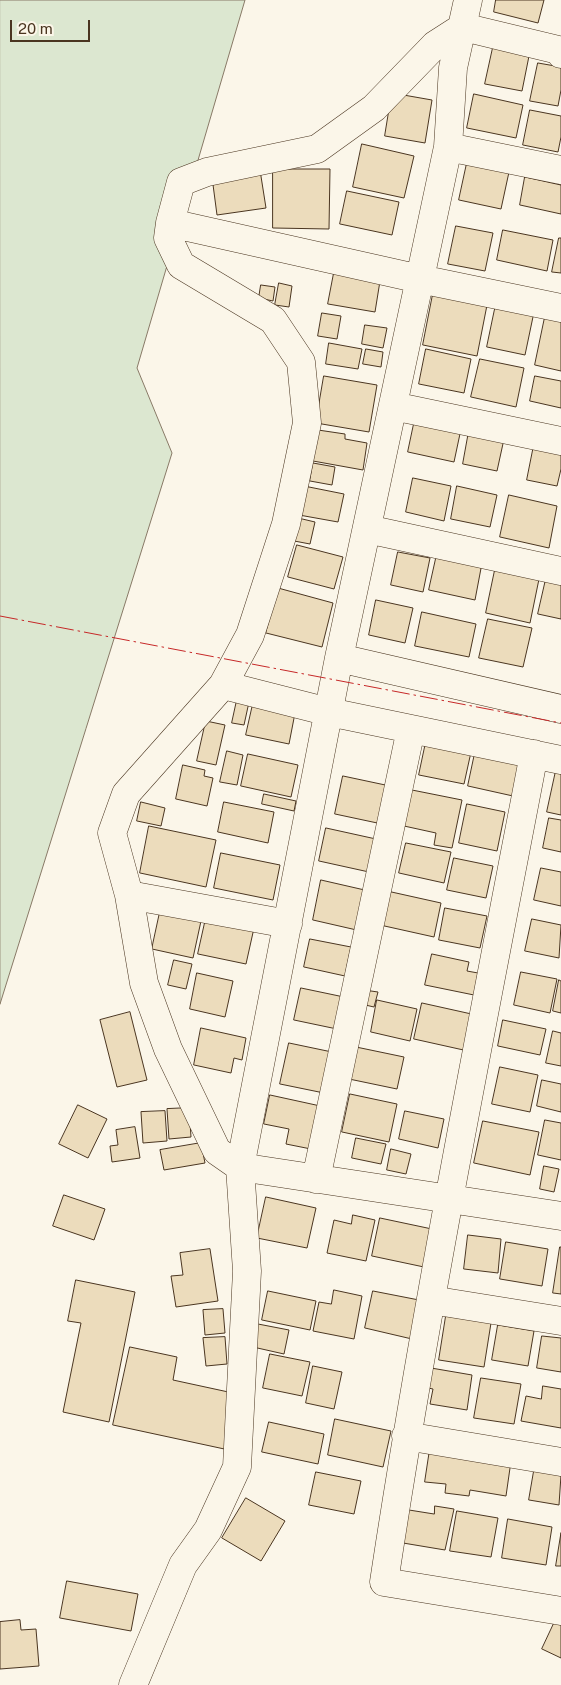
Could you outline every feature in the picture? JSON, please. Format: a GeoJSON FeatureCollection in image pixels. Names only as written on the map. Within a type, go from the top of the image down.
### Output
{"type":"FeatureCollection","features":[{"type":"Feature","properties":{"kind":"street"},"geometry":{"type":"LineString","coordinates":[[133,1685],[183,1565],[208,1530],[238,1468],[247,1271],[240,1167],[340,658],[448,146],[453,68],[468,0]]}},
{"type":"Feature","properties":{"kind":"street"},"geometry":{"type":"LineString","coordinates":[[561,54],[558,50],[463,27],[435,45],[374,108],[317,149],[207,172],[181,182],[168,238],[181,265],[273,320],[301,362],[307,423],[286,524],[250,635],[223,685],[126,794],[112,833],[130,895],[144,983],[168,1049],[217,1151],[240,1167],[561,1216]]}},
{"type":"Feature","properties":{"kind":"street"},"geometry":{"type":"LineString","coordinates":[[448,146],[561,170]]}},
{"type":"Feature","properties":{"kind":"street"},"geometry":{"type":"LineString","coordinates":[[170,223],[420,279],[561,308]]}},
{"type":"Feature","properties":{"kind":"street"},"geometry":{"type":"LineString","coordinates":[[392,406],[561,441]]}},
{"type":"Feature","properties":{"kind":"street"},"geometry":{"type":"LineString","coordinates":[[367,529],[561,571]]}},
{"type":"Feature","properties":{"kind":"street"},"geometry":{"type":"LineString","coordinates":[[340,658],[561,708]]}},
{"type":"Feature","properties":{"kind":"street"},"geometry":{"type":"LineString","coordinates":[[223,685],[329,712],[561,760]]}},
{"type":"Feature","properties":{"kind":"street"},"geometry":{"type":"LineString","coordinates":[[316,1179],[411,729]]}},
{"type":"Feature","properties":{"kind":"street"},"geometry":{"type":"LineString","coordinates":[[534,754],[430,1300],[406,1436],[384,1582],[561,1612]]}},
{"type":"Feature","properties":{"kind":"street"},"geometry":{"type":"LineString","coordinates":[[130,895],[288,924]]}},
{"type":"Feature","properties":{"kind":"street"},"geometry":{"type":"LineString","coordinates":[[430,1300],[561,1321]]}},
{"type":"Feature","properties":{"kind":"street"},"geometry":{"type":"LineString","coordinates":[[406,1436],[561,1462]]}},
{"type":"Feature","properties":{"kind":"green space"},"geometry":{"type":"Polygon","coordinates":[[[0,0],[245,0],[137,368],[172,453],[0,1004],[0,0]]]}},
{"type":"Feature","properties":{"kind":"building"},"geometry":{"type":"Polygon","coordinates":[[[496,0],[544,0],[538,23],[494,12],[496,0]]]}},
{"type":"Feature","properties":{"kind":"building"},"geometry":{"type":"Polygon","coordinates":[[[494,43],[530,51],[522,91],[485,84],[494,43]]]}},
{"type":"Feature","properties":{"kind":"building"},"geometry":{"type":"Polygon","coordinates":[[[538,63],[561,67],[561,90],[558,106],[530,101],[538,63]]]}},
{"type":"Feature","properties":{"kind":"building"},"geometry":{"type":"Polygon","coordinates":[[[392,93],[432,100],[425,143],[385,136],[392,93]]]}},
{"type":"Feature","properties":{"kind":"building"},"geometry":{"type":"Polygon","coordinates":[[[474,94],[523,105],[516,138],[467,128],[474,94]]]}},
{"type":"Feature","properties":{"kind":"building"},"geometry":{"type":"Polygon","coordinates":[[[530,110],[561,116],[561,137],[558,152],[523,145],[530,110]]]}},
{"type":"Feature","properties":{"kind":"building"},"geometry":{"type":"Polygon","coordinates":[[[362,144],[414,156],[404,198],[353,187],[362,144]]]}},
{"type":"Feature","properties":{"kind":"building"},"geometry":{"type":"Polygon","coordinates":[[[467,163],[509,172],[501,209],[459,200],[467,163]]]}},
{"type":"Feature","properties":{"kind":"building"},"geometry":{"type":"Polygon","coordinates":[[[273,169],[330,169],[329,229],[273,228],[273,169]]]}},
{"type":"Feature","properties":{"kind":"building"},"geometry":{"type":"Polygon","coordinates":[[[260,170],[266,208],[217,215],[212,177],[260,170]]]}},
{"type":"Feature","properties":{"kind":"building"},"geometry":{"type":"Polygon","coordinates":[[[525,177],[561,185],[561,214],[520,205],[525,177]]]}},
{"type":"Feature","properties":{"kind":"building"},"geometry":{"type":"Polygon","coordinates":[[[347,191],[399,202],[392,235],[340,224],[347,191]]]}},
{"type":"Feature","properties":{"kind":"building"},"geometry":{"type":"Polygon","coordinates":[[[456,226],[493,233],[485,271],[448,264],[456,226]]]}},
{"type":"Feature","properties":{"kind":"building"},"geometry":{"type":"Polygon","coordinates":[[[503,230],[553,240],[547,271],[497,260],[503,230]]]}},
{"type":"Feature","properties":{"kind":"building"},"geometry":{"type":"Polygon","coordinates":[[[559,238],[561,238],[561,273],[552,272],[559,238]]]}},
{"type":"Feature","properties":{"kind":"building"},"geometry":{"type":"Polygon","coordinates":[[[334,273],[380,281],[375,312],[328,304],[334,273]]]}},
{"type":"Feature","properties":{"kind":"building"},"geometry":{"type":"Polygon","coordinates":[[[279,283],[292,286],[289,307],[275,305],[279,283]]]}},
{"type":"Feature","properties":{"kind":"building"},"geometry":{"type":"Polygon","coordinates":[[[261,285],[275,287],[273,301],[259,298],[261,285]]]}},
{"type":"Feature","properties":{"kind":"building"},"geometry":{"type":"Polygon","coordinates":[[[434,289],[488,300],[477,356],[423,345],[434,289]]]}},
{"type":"Feature","properties":{"kind":"building"},"geometry":{"type":"Polygon","coordinates":[[[496,304],[534,312],[525,355],[487,347],[496,304]]]}},
{"type":"Feature","properties":{"kind":"building"},"geometry":{"type":"Polygon","coordinates":[[[322,313],[341,316],[337,339],[318,336],[322,313]]]}},
{"type":"Feature","properties":{"kind":"building"},"geometry":{"type":"Polygon","coordinates":[[[545,317],[561,320],[561,371],[535,365],[545,317]]]}},
{"type":"Feature","properties":{"kind":"building"},"geometry":{"type":"Polygon","coordinates":[[[365,325],[387,328],[383,348],[362,344],[365,325]]]}},
{"type":"Feature","properties":{"kind":"building"},"geometry":{"type":"Polygon","coordinates":[[[329,343],[362,349],[358,369],[326,364],[329,343]]]}},
{"type":"Feature","properties":{"kind":"building"},"geometry":{"type":"Polygon","coordinates":[[[366,349],[383,352],[381,367],[363,364],[366,349]]]}},
{"type":"Feature","properties":{"kind":"building"},"geometry":{"type":"Polygon","coordinates":[[[426,349],[471,359],[464,393],[419,384],[426,349]]]}},
{"type":"Feature","properties":{"kind":"building"},"geometry":{"type":"Polygon","coordinates":[[[480,359],[524,368],[516,407],[471,397],[480,359]]]}},
{"type":"Feature","properties":{"kind":"building"},"geometry":{"type":"Polygon","coordinates":[[[324,376],[377,385],[369,432],[316,423],[324,376]]]}},
{"type":"Feature","properties":{"kind":"building"},"geometry":{"type":"Polygon","coordinates":[[[535,376],[561,381],[561,408],[530,401],[535,376]]]}},
{"type":"Feature","properties":{"kind":"building"},"geometry":{"type":"Polygon","coordinates":[[[415,419],[461,429],[454,462],[408,452],[415,419]]]}},
{"type":"Feature","properties":{"kind":"building"},"geometry":{"type":"Polygon","coordinates":[[[318,430],[345,434],[345,439],[367,443],[363,470],[313,461],[318,430]]]}},
{"type":"Feature","properties":{"kind":"building"},"geometry":{"type":"Polygon","coordinates":[[[469,431],[504,439],[497,471],[463,464],[469,431]]]}},
{"type":"Feature","properties":{"kind":"building"},"geometry":{"type":"Polygon","coordinates":[[[534,445],[561,451],[561,469],[557,486],[527,480],[534,445]]]}},
{"type":"Feature","properties":{"kind":"building"},"geometry":{"type":"Polygon","coordinates":[[[313,463],[335,467],[332,485],[310,481],[313,463]]]}},
{"type":"Feature","properties":{"kind":"building"},"geometry":{"type":"Polygon","coordinates":[[[413,478],[451,486],[444,521],[406,512],[413,478]]]}},
{"type":"Feature","properties":{"kind":"building"},"geometry":{"type":"Polygon","coordinates":[[[304,486],[344,494],[338,522],[299,515],[304,486]]]}},
{"type":"Feature","properties":{"kind":"building"},"geometry":{"type":"Polygon","coordinates":[[[457,486],[497,495],[490,527],[451,519],[457,486]]]}},
{"type":"Feature","properties":{"kind":"building"},"geometry":{"type":"Polygon","coordinates":[[[509,495],[557,506],[549,548],[500,537],[509,495]]]}},
{"type":"Feature","properties":{"kind":"building"},"geometry":{"type":"Polygon","coordinates":[[[294,517],[315,522],[310,544],[289,540],[294,517]]]}},
{"type":"Feature","properties":{"kind":"building"},"geometry":{"type":"Polygon","coordinates":[[[297,545],[343,557],[334,589],[288,577],[297,545]]]}},
{"type":"Feature","properties":{"kind":"building"},"geometry":{"type":"Polygon","coordinates":[[[398,552],[430,558],[423,592],[391,585],[398,552]]]}},
{"type":"Feature","properties":{"kind":"building"},"geometry":{"type":"Polygon","coordinates":[[[437,554],[482,563],[475,600],[429,590],[437,554]]]}},
{"type":"Feature","properties":{"kind":"building"},"geometry":{"type":"Polygon","coordinates":[[[495,570],[539,579],[530,623],[486,613],[495,570]]]}},
{"type":"Feature","properties":{"kind":"building"},"geometry":{"type":"Polygon","coordinates":[[[546,579],[561,582],[561,619],[538,614],[546,579]]]}},
{"type":"Feature","properties":{"kind":"building"},"geometry":{"type":"Polygon","coordinates":[[[278,588],[333,603],[322,647],[266,633],[278,588]]]}},
{"type":"Feature","properties":{"kind":"building"},"geometry":{"type":"Polygon","coordinates":[[[376,600],[413,608],[405,643],[369,635],[376,600]]]}},
{"type":"Feature","properties":{"kind":"building"},"geometry":{"type":"Polygon","coordinates":[[[422,612],[476,624],[469,657],[415,646],[422,612]]]}},
{"type":"Feature","properties":{"kind":"building"},"geometry":{"type":"Polygon","coordinates":[[[488,619],[532,628],[523,667],[479,658],[488,619]]]}},
{"type":"Feature","properties":{"kind":"building"},"geometry":{"type":"Polygon","coordinates":[[[237,700],[249,702],[244,725],[232,723],[237,700]]]}},
{"type":"Feature","properties":{"kind":"building"},"geometry":{"type":"Polygon","coordinates":[[[253,704],[295,713],[289,744],[246,735],[253,704]]]}},
{"type":"Feature","properties":{"kind":"building"},"geometry":{"type":"Polygon","coordinates":[[[206,721],[225,725],[216,765],[197,761],[206,721]]]}},
{"type":"Feature","properties":{"kind":"building"},"geometry":{"type":"Polygon","coordinates":[[[426,742],[471,752],[464,784],[419,775],[426,742]]]}},
{"type":"Feature","properties":{"kind":"building"},"geometry":{"type":"Polygon","coordinates":[[[227,751],[243,755],[237,785],[220,782],[227,751]]]}},
{"type":"Feature","properties":{"kind":"building"},"geometry":{"type":"Polygon","coordinates":[[[475,753],[520,763],[513,796],[468,786],[475,753]]]}},
{"type":"Feature","properties":{"kind":"building"},"geometry":{"type":"Polygon","coordinates":[[[248,754],[298,765],[291,797],[241,786],[248,754]]]}},
{"type":"Feature","properties":{"kind":"building"},"geometry":{"type":"Polygon","coordinates":[[[183,765],[205,770],[204,776],[213,778],[207,806],[176,799],[183,765]]]}},
{"type":"Feature","properties":{"kind":"building"},"geometry":{"type":"Polygon","coordinates":[[[557,766],[561,767],[561,815],[547,812],[557,766]]]}},
{"type":"Feature","properties":{"kind":"building"},"geometry":{"type":"Polygon","coordinates":[[[343,776],[390,786],[382,824],[335,814],[343,776]]]}},
{"type":"Feature","properties":{"kind":"building"},"geometry":{"type":"Polygon","coordinates":[[[412,790],[462,800],[452,848],[434,845],[436,833],[404,826],[412,790]]]}},
{"type":"Feature","properties":{"kind":"building"},"geometry":{"type":"Polygon","coordinates":[[[264,794],[296,801],[294,811],[262,804],[264,794]]]}},
{"type":"Feature","properties":{"kind":"building"},"geometry":{"type":"Polygon","coordinates":[[[141,802],[165,808],[161,826],[137,821],[141,802]]]}},
{"type":"Feature","properties":{"kind":"building"},"geometry":{"type":"Polygon","coordinates":[[[224,802],[274,812],[268,843],[218,832],[224,802]]]}},
{"type":"Feature","properties":{"kind":"building"},"geometry":{"type":"Polygon","coordinates":[[[467,804],[505,812],[497,851],[459,843],[467,804]]]}},
{"type":"Feature","properties":{"kind":"building"},"geometry":{"type":"Polygon","coordinates":[[[549,818],[561,820],[561,852],[543,848],[549,818]]]}},
{"type":"Feature","properties":{"kind":"building"},"geometry":{"type":"Polygon","coordinates":[[[149,826],[216,840],[206,887],[140,873],[149,826]]]}},
{"type":"Feature","properties":{"kind":"building"},"geometry":{"type":"Polygon","coordinates":[[[326,828],[376,839],[369,872],[319,861],[326,828]]]}},
{"type":"Feature","properties":{"kind":"building"},"geometry":{"type":"Polygon","coordinates":[[[406,843],[451,852],[444,883],[399,873],[406,843]]]}},
{"type":"Feature","properties":{"kind":"building"},"geometry":{"type":"Polygon","coordinates":[[[221,853],[280,865],[273,900],[214,888],[221,853]]]}},
{"type":"Feature","properties":{"kind":"building"},"geometry":{"type":"Polygon","coordinates":[[[454,858],[493,866],[486,898],[447,890],[454,858]]]}},
{"type":"Feature","properties":{"kind":"building"},"geometry":{"type":"Polygon","coordinates":[[[541,868],[561,872],[561,906],[534,900],[541,868]]]}},
{"type":"Feature","properties":{"kind":"building"},"geometry":{"type":"Polygon","coordinates":[[[321,880],[369,891],[361,931],[313,920],[321,880]]]}},
{"type":"Feature","properties":{"kind":"building"},"geometry":{"type":"Polygon","coordinates":[[[387,891],[441,903],[434,937],[380,925],[387,891]]]}},
{"type":"Feature","properties":{"kind":"building"},"geometry":{"type":"Polygon","coordinates":[[[445,908],[487,916],[480,948],[439,940],[445,908]]]}},
{"type":"Feature","properties":{"kind":"building"},"geometry":{"type":"Polygon","coordinates":[[[160,912],[201,921],[193,958],[152,949],[160,912]]]}},
{"type":"Feature","properties":{"kind":"building"},"geometry":{"type":"Polygon","coordinates":[[[206,918],[254,928],[246,964],[198,954],[206,918]]]}},
{"type":"Feature","properties":{"kind":"building"},"geometry":{"type":"Polygon","coordinates":[[[532,919],[561,925],[559,958],[525,951],[532,919]]]}},
{"type":"Feature","properties":{"kind":"building"},"geometry":{"type":"Polygon","coordinates":[[[310,939],[351,947],[345,976],[304,967],[310,939]]]}},
{"type":"Feature","properties":{"kind":"building"},"geometry":{"type":"Polygon","coordinates":[[[432,954],[469,962],[467,971],[478,973],[474,995],[425,985],[432,954]]]}},
{"type":"Feature","properties":{"kind":"building"},"geometry":{"type":"Polygon","coordinates":[[[174,960],[192,964],[186,989],[168,985],[174,960]]]}},
{"type":"Feature","properties":{"kind":"building"},"geometry":{"type":"Polygon","coordinates":[[[521,972],[557,979],[550,1013],[514,1005],[521,972]]]}},
{"type":"Feature","properties":{"kind":"building"},"geometry":{"type":"Polygon","coordinates":[[[197,973],[233,981],[225,1017],[190,1009],[197,973]]]}},
{"type":"Feature","properties":{"kind":"building"},"geometry":{"type":"Polygon","coordinates":[[[559,980],[561,981],[561,1013],[553,1011],[559,980]]]}},
{"type":"Feature","properties":{"kind":"building"},"geometry":{"type":"Polygon","coordinates":[[[301,988],[344,997],[337,1029],[294,1020],[301,988]]]}},
{"type":"Feature","properties":{"kind":"building"},"geometry":{"type":"Polygon","coordinates":[[[364,990],[378,992],[374,1007],[361,1004],[364,990]]]}},
{"type":"Feature","properties":{"kind":"building"},"geometry":{"type":"Polygon","coordinates":[[[377,1000],[417,1009],[410,1041],[371,1032],[377,1000]]]}},
{"type":"Feature","properties":{"kind":"building"},"geometry":{"type":"Polygon","coordinates":[[[422,1003],[476,1015],[468,1051],[414,1039],[422,1003]]]}},
{"type":"Feature","properties":{"kind":"building"},"geometry":{"type":"Polygon","coordinates":[[[130,1012],[147,1080],[117,1087],[100,1020],[130,1012]]]}},
{"type":"Feature","properties":{"kind":"building"},"geometry":{"type":"Polygon","coordinates":[[[503,1020],[546,1029],[540,1055],[498,1046],[503,1020]]]}},
{"type":"Feature","properties":{"kind":"building"},"geometry":{"type":"Polygon","coordinates":[[[201,1028],[246,1038],[242,1060],[234,1058],[231,1073],[194,1065],[201,1028]]]}},
{"type":"Feature","properties":{"kind":"building"},"geometry":{"type":"Polygon","coordinates":[[[553,1031],[561,1033],[561,1066],[546,1063],[553,1031]]]}},
{"type":"Feature","properties":{"kind":"building"},"geometry":{"type":"Polygon","coordinates":[[[289,1043],[332,1052],[324,1093],[280,1084],[289,1043]]]}},
{"type":"Feature","properties":{"kind":"building"},"geometry":{"type":"Polygon","coordinates":[[[356,1047],[404,1057],[397,1089],[349,1079],[356,1047]]]}},
{"type":"Feature","properties":{"kind":"building"},"geometry":{"type":"Polygon","coordinates":[[[500,1067],[538,1075],[530,1112],[492,1104],[500,1067]]]}},
{"type":"Feature","properties":{"kind":"building"},"geometry":{"type":"Polygon","coordinates":[[[542,1080],[561,1084],[561,1112],[537,1106],[542,1080]]]}},
{"type":"Feature","properties":{"kind":"building"},"geometry":{"type":"Polygon","coordinates":[[[350,1094],[397,1104],[389,1142],[342,1132],[350,1094]]]}},
{"type":"Feature","properties":{"kind":"building"},"geometry":{"type":"Polygon","coordinates":[[[270,1095],[325,1107],[316,1150],[286,1144],[289,1129],[264,1124],[270,1095]]]}},
{"type":"Feature","properties":{"kind":"building"},"geometry":{"type":"Polygon","coordinates":[[[78,1105],[107,1119],[88,1158],[59,1144],[78,1105]]]}},
{"type":"Feature","properties":{"kind":"building"},"geometry":{"type":"Polygon","coordinates":[[[189,1108],[191,1137],[169,1139],[167,1109],[189,1108]]]}},
{"type":"Feature","properties":{"kind":"building"},"geometry":{"type":"Polygon","coordinates":[[[165,1111],[167,1141],[143,1143],[141,1112],[165,1111]]]}},
{"type":"Feature","properties":{"kind":"building"},"geometry":{"type":"Polygon","coordinates":[[[405,1111],[444,1119],[438,1148],[399,1139],[405,1111]]]}},
{"type":"Feature","properties":{"kind":"building"},"geometry":{"type":"Polygon","coordinates":[[[545,1120],[561,1123],[561,1160],[538,1155],[545,1120]]]}},
{"type":"Feature","properties":{"kind":"building"},"geometry":{"type":"Polygon","coordinates":[[[483,1121],[539,1132],[530,1175],[474,1163],[483,1121]]]}},
{"type":"Feature","properties":{"kind":"building"},"geometry":{"type":"Polygon","coordinates":[[[135,1127],[140,1158],[112,1162],[110,1146],[118,1145],[116,1130],[135,1127]]]}},
{"type":"Feature","properties":{"kind":"building"},"geometry":{"type":"Polygon","coordinates":[[[356,1138],[386,1144],[381,1164],[352,1158],[356,1138]]]}},
{"type":"Feature","properties":{"kind":"building"},"geometry":{"type":"Polygon","coordinates":[[[201,1143],[205,1163],[164,1170],[160,1150],[201,1143]]]}},
{"type":"Feature","properties":{"kind":"building"},"geometry":{"type":"Polygon","coordinates":[[[391,1149],[411,1154],[406,1174],[387,1170],[391,1149]]]}},
{"type":"Feature","properties":{"kind":"building"},"geometry":{"type":"Polygon","coordinates":[[[544,1166],[559,1169],[554,1192],[540,1189],[544,1166]]]}},
{"type":"Feature","properties":{"kind":"building"},"geometry":{"type":"Polygon","coordinates":[[[64,1195],[105,1209],[94,1240],[53,1226],[64,1195]]]}},
{"type":"Feature","properties":{"kind":"building"},"geometry":{"type":"Polygon","coordinates":[[[266,1197],[316,1208],[307,1248],[257,1238],[266,1197]]]}},
{"type":"Feature","properties":{"kind":"building"},"geometry":{"type":"Polygon","coordinates":[[[353,1215],[375,1220],[366,1261],[327,1253],[334,1220],[351,1224],[353,1215]]]}},
{"type":"Feature","properties":{"kind":"building"},"geometry":{"type":"Polygon","coordinates":[[[380,1218],[432,1229],[424,1267],[372,1256],[380,1218]]]}},
{"type":"Feature","properties":{"kind":"building"},"geometry":{"type":"Polygon","coordinates":[[[468,1235],[501,1239],[498,1273],[464,1269],[468,1235]]]}},
{"type":"Feature","properties":{"kind":"building"},"geometry":{"type":"Polygon","coordinates":[[[506,1242],[548,1249],[542,1286],[500,1279],[506,1242]]]}},
{"type":"Feature","properties":{"kind":"building"},"geometry":{"type":"Polygon","coordinates":[[[561,1247],[561,1294],[553,1293],[561,1247]]]}},
{"type":"Feature","properties":{"kind":"building"},"geometry":{"type":"Polygon","coordinates":[[[210,1249],[218,1301],[176,1307],[171,1276],[183,1275],[180,1253],[210,1249]]]}},
{"type":"Feature","properties":{"kind":"building"},"geometry":{"type":"Polygon","coordinates":[[[76,1280],[135,1292],[109,1422],[63,1412],[81,1323],[68,1321],[76,1280]]]}},
{"type":"Feature","properties":{"kind":"building"},"geometry":{"type":"Polygon","coordinates":[[[334,1290],[362,1296],[354,1339],[313,1331],[319,1302],[331,1304],[334,1290]]]}},
{"type":"Feature","properties":{"kind":"building"},"geometry":{"type":"Polygon","coordinates":[[[268,1291],[316,1301],[310,1330],[262,1320],[268,1291]]]}},
{"type":"Feature","properties":{"kind":"building"},"geometry":{"type":"Polygon","coordinates":[[[373,1291],[419,1300],[412,1339],[365,1328],[373,1291]]]}},
{"type":"Feature","properties":{"kind":"building"},"geometry":{"type":"Polygon","coordinates":[[[223,1309],[225,1333],[205,1335],[203,1310],[223,1309]]]}},
{"type":"Feature","properties":{"kind":"building"},"geometry":{"type":"Polygon","coordinates":[[[446,1316],[491,1323],[484,1367],[439,1360],[446,1316]]]}},
{"type":"Feature","properties":{"kind":"building"},"geometry":{"type":"Polygon","coordinates":[[[258,1324],[289,1330],[284,1354],[253,1347],[258,1324]]]}},
{"type":"Feature","properties":{"kind":"building"},"geometry":{"type":"Polygon","coordinates":[[[498,1325],[534,1331],[528,1366],[492,1360],[498,1325]]]}},
{"type":"Feature","properties":{"kind":"building"},"geometry":{"type":"Polygon","coordinates":[[[542,1336],[561,1338],[561,1372],[537,1368],[542,1336]]]}},
{"type":"Feature","properties":{"kind":"building"},"geometry":{"type":"Polygon","coordinates":[[[225,1337],[227,1364],[206,1366],[203,1338],[225,1337]]]}},
{"type":"Feature","properties":{"kind":"building"},"geometry":{"type":"Polygon","coordinates":[[[130,1347],[177,1357],[173,1380],[233,1393],[229,1450],[113,1425],[130,1347]]]}},
{"type":"Feature","properties":{"kind":"building"},"geometry":{"type":"Polygon","coordinates":[[[270,1354],[310,1362],[302,1396],[263,1388],[270,1354]]]}},
{"type":"Feature","properties":{"kind":"building"},"geometry":{"type":"Polygon","coordinates":[[[313,1366],[342,1372],[334,1409],[306,1403],[313,1366]]]}},
{"type":"Feature","properties":{"kind":"building"},"geometry":{"type":"Polygon","coordinates":[[[431,1368],[472,1375],[467,1410],[430,1404],[433,1389],[428,1388],[431,1368]]]}},
{"type":"Feature","properties":{"kind":"building"},"geometry":{"type":"Polygon","coordinates":[[[481,1378],[521,1384],[514,1424],[474,1418],[481,1378]]]}},
{"type":"Feature","properties":{"kind":"building"},"geometry":{"type":"Polygon","coordinates":[[[543,1386],[561,1389],[561,1428],[521,1421],[526,1396],[541,1399],[543,1386]]]}},
{"type":"Feature","properties":{"kind":"building"},"geometry":{"type":"Polygon","coordinates":[[[335,1419],[391,1431],[383,1467],[328,1455],[335,1419]]]}},
{"type":"Feature","properties":{"kind":"building"},"geometry":{"type":"Polygon","coordinates":[[[269,1422],[324,1434],[318,1464],[262,1452],[269,1422]]]}},
{"type":"Feature","properties":{"kind":"building"},"geometry":{"type":"Polygon","coordinates":[[[430,1449],[511,1461],[506,1496],[470,1490],[469,1496],[445,1493],[446,1484],[425,1482],[430,1449]]]}},
{"type":"Feature","properties":{"kind":"building"},"geometry":{"type":"Polygon","coordinates":[[[534,1471],[561,1475],[559,1505],[529,1500],[534,1471]]]}},
{"type":"Feature","properties":{"kind":"building"},"geometry":{"type":"Polygon","coordinates":[[[316,1472],[361,1481],[354,1514],[309,1505],[316,1472]]]}},
{"type":"Feature","properties":{"kind":"building"},"geometry":{"type":"Polygon","coordinates":[[[246,1498],[285,1521],[261,1561],[222,1538],[246,1498]]]}},
{"type":"Feature","properties":{"kind":"building"},"geometry":{"type":"Polygon","coordinates":[[[435,1506],[454,1509],[445,1550],[403,1543],[409,1510],[434,1514],[435,1506]]]}},
{"type":"Feature","properties":{"kind":"building"},"geometry":{"type":"Polygon","coordinates":[[[457,1511],[498,1518],[491,1557],[450,1551],[457,1511]]]}},
{"type":"Feature","properties":{"kind":"building"},"geometry":{"type":"Polygon","coordinates":[[[508,1519],[552,1527],[546,1565],[502,1558],[508,1519]]]}},
{"type":"Feature","properties":{"kind":"building"},"geometry":{"type":"Polygon","coordinates":[[[561,1533],[561,1566],[556,1566],[561,1533]]]}},
{"type":"Feature","properties":{"kind":"building"},"geometry":{"type":"Polygon","coordinates":[[[67,1581],[138,1594],[131,1631],[60,1618],[67,1581]]]}},
{"type":"Feature","properties":{"kind":"building"},"geometry":{"type":"Polygon","coordinates":[[[557,1617],[561,1619],[561,1658],[542,1649],[557,1617]]]}},
{"type":"Feature","properties":{"kind":"building"},"geometry":{"type":"Polygon","coordinates":[[[20,1620],[21,1630],[36,1629],[39,1666],[0,1669],[0,1622],[20,1620]]]}},
{"type":"Feature","properties":{"kind":"power"},"geometry":{"type":"LineString","coordinates":[[0,616],[561,723]]}}]}
